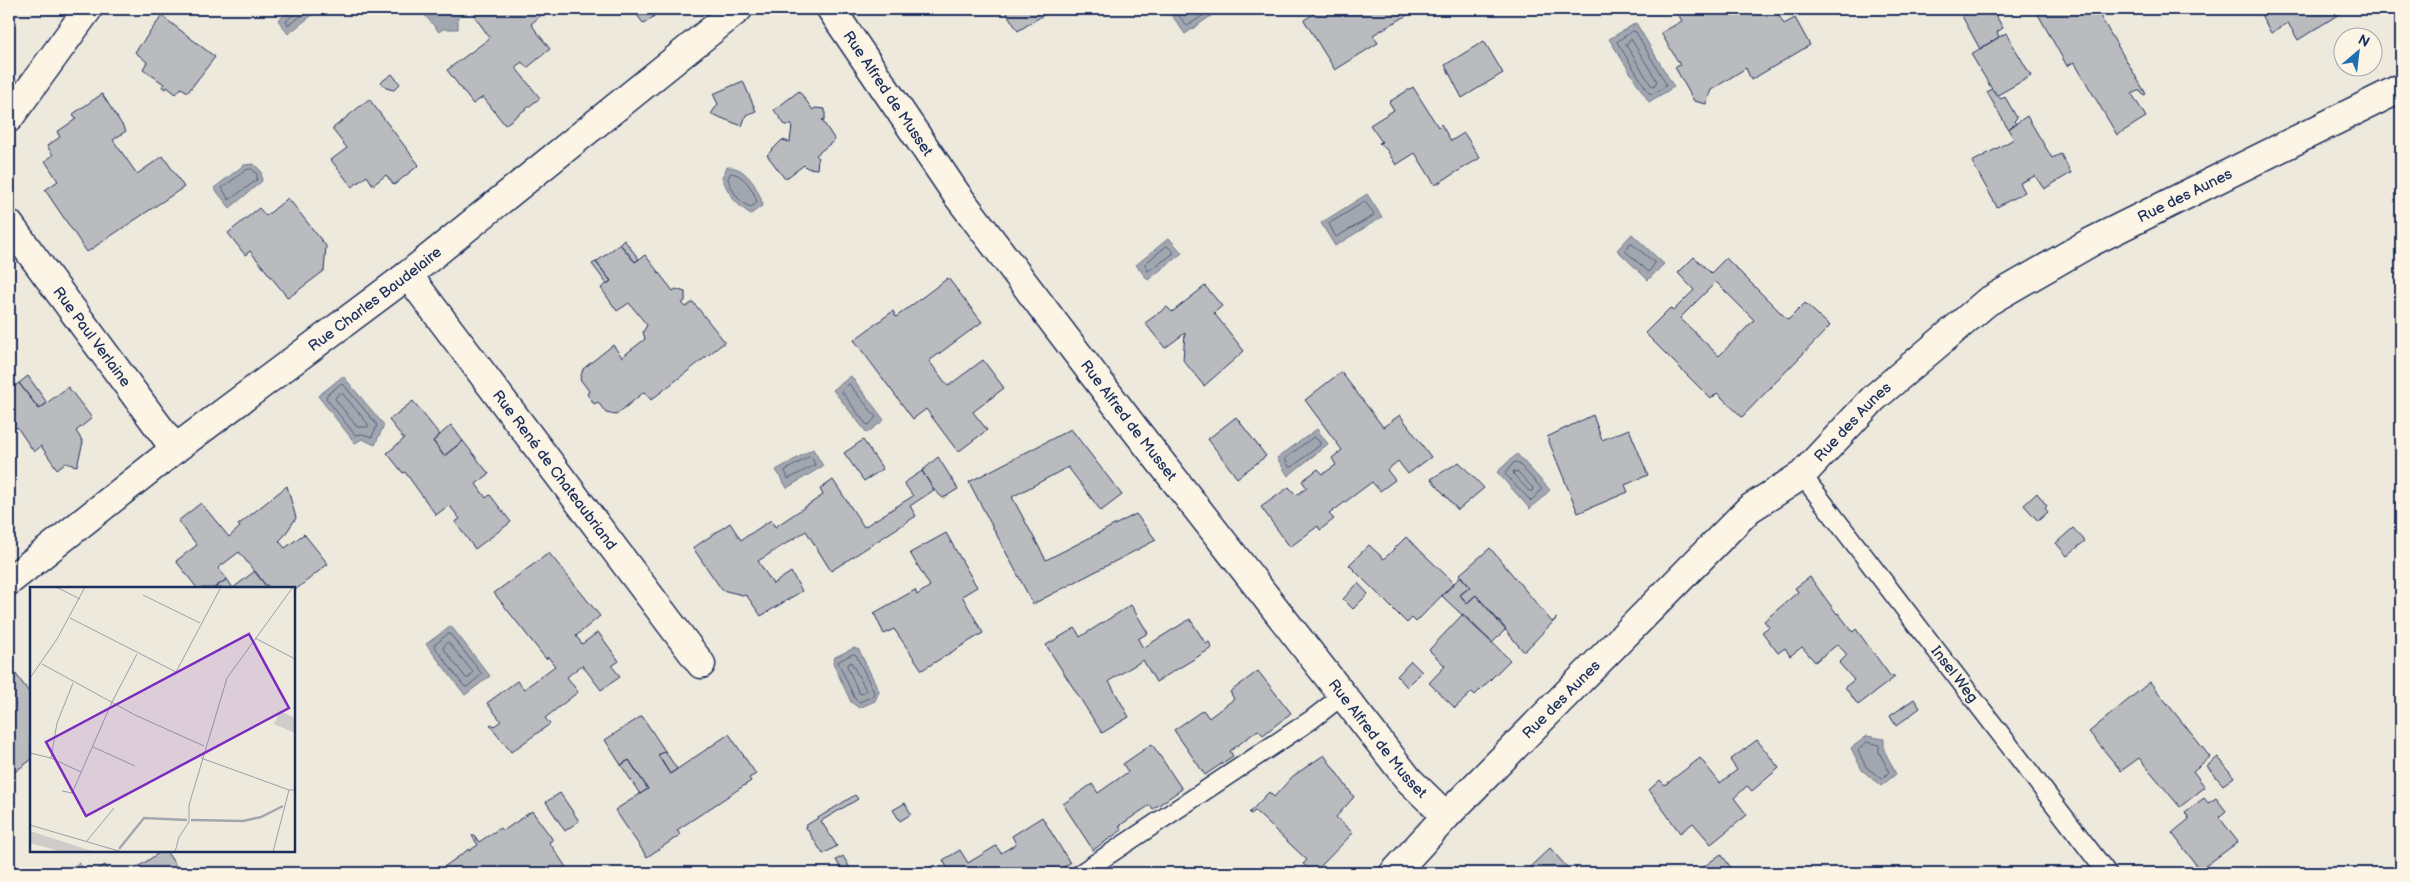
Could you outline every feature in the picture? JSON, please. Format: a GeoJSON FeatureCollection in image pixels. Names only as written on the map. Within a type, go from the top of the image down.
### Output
{"type":"FeatureCollection","features":[{"type":"Feature","properties":{"kind":"street"},"geometry":{"type":"LineString","coordinates":[[9,118],[88,9]]}},
{"type":"Feature","properties":{"kind":"street","name":"Rue Charles Baudelaire"},"geometry":{"type":"LineString","coordinates":[[9,581],[175,449],[408,275],[738,9]]}},
{"type":"Feature","properties":{"kind":"street","name":"Rue Alfred de Musset"},"geometry":{"type":"LineString","coordinates":[[831,9],[957,195],[1134,428],[1409,780],[1446,816]]}},
{"type":"Feature","properties":{"kind":"street","name":"Rue des Aunes"},"geometry":{"type":"LineString","coordinates":[[1394,873],[1446,816],[1749,508],[1802,475],[1874,398],[1987,302],[2090,242],[2401,88]]}},
{"type":"Feature","properties":{"kind":"street","name":"Rue Paul Verlaine"},"geometry":{"type":"LineString","coordinates":[[9,224],[175,449]]}},
{"type":"Feature","properties":{"kind":"street","name":"Rue René de Chateaubriand"},"geometry":{"type":"LineString","coordinates":[[408,275],[701,664]]}},
{"type":"Feature","properties":{"kind":"lane","name":"Insel Weg"},"geometry":{"type":"LineString","coordinates":[[1802,475],[2107,873]]}},
{"type":"Feature","properties":{"kind":"lane"},"geometry":{"type":"LineString","coordinates":[[1081,873],[1311,720],[1343,695]]}},
{"type":"Feature","properties":{"kind":"water"},"geometry":{"type":"Polygon","coordinates":[[[293,9],[320,9],[288,34],[278,20],[293,9]]]}},
{"type":"Feature","properties":{"kind":"water"},"geometry":{"type":"Polygon","coordinates":[[[420,9],[460,9],[463,13],[458,17],[458,29],[443,29],[439,32],[420,9]]]}},
{"type":"Feature","properties":{"kind":"water"},"geometry":{"type":"Polygon","coordinates":[[[1178,9],[1217,9],[1218,11],[1185,34],[1171,14],[1178,9]]]}},
{"type":"Feature","properties":{"kind":"water"},"geometry":{"type":"Polygon","coordinates":[[[1636,23],[1674,87],[1649,102],[1609,39],[1636,23]]]}},
{"type":"Feature","properties":{"kind":"water"},"geometry":{"type":"Polygon","coordinates":[[[254,164],[261,171],[262,181],[230,208],[214,188],[244,165],[254,164]]]}},
{"type":"Feature","properties":{"kind":"water"},"geometry":{"type":"Polygon","coordinates":[[[727,167],[740,170],[745,174],[758,192],[763,205],[751,214],[737,203],[727,189],[722,177],[727,167]]]}},
{"type":"Feature","properties":{"kind":"water"},"geometry":{"type":"Polygon","coordinates":[[[1367,194],[1382,217],[1335,246],[1321,223],[1367,194]]]}},
{"type":"Feature","properties":{"kind":"water"},"geometry":{"type":"Polygon","coordinates":[[[1632,234],[1664,264],[1648,280],[1617,250],[1632,234]]]}},
{"type":"Feature","properties":{"kind":"water"},"geometry":{"type":"Polygon","coordinates":[[[1169,238],[1182,253],[1148,280],[1136,265],[1169,238]]]}},
{"type":"Feature","properties":{"kind":"water"},"geometry":{"type":"Polygon","coordinates":[[[343,376],[384,425],[375,445],[362,439],[355,443],[318,396],[343,376]]]}},
{"type":"Feature","properties":{"kind":"water"},"geometry":{"type":"Polygon","coordinates":[[[851,376],[884,420],[867,433],[833,390],[851,376]]]}},
{"type":"Feature","properties":{"kind":"water"},"geometry":{"type":"Polygon","coordinates":[[[1317,429],[1328,444],[1288,476],[1277,458],[1317,429]]]}},
{"type":"Feature","properties":{"kind":"water"},"geometry":{"type":"Polygon","coordinates":[[[813,449],[823,466],[787,488],[776,470],[813,449]]]}},
{"type":"Feature","properties":{"kind":"water"},"geometry":{"type":"Polygon","coordinates":[[[1517,454],[1550,490],[1530,509],[1497,472],[1517,454]]]}},
{"type":"Feature","properties":{"kind":"water"},"geometry":{"type":"Polygon","coordinates":[[[451,626],[490,676],[465,695],[426,644],[451,626]]]}},
{"type":"Feature","properties":{"kind":"water"},"geometry":{"type":"Polygon","coordinates":[[[854,648],[859,650],[879,691],[875,701],[859,708],[851,702],[833,663],[835,657],[854,648]]]}},
{"type":"Feature","properties":{"kind":"water"},"geometry":{"type":"Polygon","coordinates":[[[1867,736],[1884,739],[1884,750],[1896,774],[1881,786],[1862,770],[1851,748],[1867,736]]]}},
{"type":"Feature","properties":{"kind":"building"},"geometry":{"type":"Polygon","coordinates":[[[477,9],[543,9],[545,12],[531,24],[550,49],[527,68],[522,62],[515,67],[540,98],[505,125],[483,97],[473,104],[447,70],[490,38],[472,13],[477,9]]]}},
{"type":"Feature","properties":{"kind":"building"},"geometry":{"type":"Polygon","coordinates":[[[632,9],[663,9],[644,24],[632,9]]]}},
{"type":"Feature","properties":{"kind":"building"},"geometry":{"type":"Polygon","coordinates":[[[1004,9],[1053,9],[1018,31],[1004,9]]]}},
{"type":"Feature","properties":{"kind":"building"},"geometry":{"type":"Polygon","coordinates":[[[1321,9],[1418,9],[1373,35],[1378,43],[1335,70],[1304,20],[1321,9]]]}},
{"type":"Feature","properties":{"kind":"building"},"geometry":{"type":"Polygon","coordinates":[[[1675,9],[1775,9],[1784,24],[1795,18],[1810,45],[1751,80],[1746,68],[1711,90],[1706,104],[1694,101],[1675,67],[1680,65],[1661,33],[1682,21],[1675,9]]]}},
{"type":"Feature","properties":{"kind":"building"},"geometry":{"type":"Polygon","coordinates":[[[1976,9],[1992,9],[2003,28],[1997,32],[1999,37],[1980,49],[1962,16],[1976,9]]]}},
{"type":"Feature","properties":{"kind":"building"},"geometry":{"type":"Polygon","coordinates":[[[2035,9],[2096,9],[2146,94],[2144,95],[2140,90],[2132,94],[2146,117],[2117,135],[2074,62],[2067,66],[2035,9]]]}},
{"type":"Feature","properties":{"kind":"building"},"geometry":{"type":"Polygon","coordinates":[[[2258,9],[2342,9],[2344,11],[2298,40],[2288,23],[2271,33],[2258,9]]]}},
{"type":"Feature","properties":{"kind":"building"},"geometry":{"type":"Polygon","coordinates":[[[162,16],[215,57],[188,92],[181,88],[176,94],[167,87],[166,89],[162,87],[164,84],[143,69],[147,62],[135,52],[162,16]]]}},
{"type":"Feature","properties":{"kind":"building"},"geometry":{"type":"Polygon","coordinates":[[[2006,33],[2031,76],[1996,96],[1971,54],[2006,33]]]}},
{"type":"Feature","properties":{"kind":"building"},"geometry":{"type":"Polygon","coordinates":[[[1484,41],[1503,73],[1462,98],[1445,65],[1484,41]]]}},
{"type":"Feature","properties":{"kind":"building"},"geometry":{"type":"Polygon","coordinates":[[[392,74],[400,84],[394,90],[386,88],[381,82],[392,74]]]}},
{"type":"Feature","properties":{"kind":"building"},"geometry":{"type":"Polygon","coordinates":[[[743,81],[756,111],[746,115],[742,126],[711,114],[718,104],[713,94],[743,81]]]}},
{"type":"Feature","properties":{"kind":"building"},"geometry":{"type":"Polygon","coordinates":[[[1413,87],[1438,127],[1441,124],[1451,141],[1464,133],[1480,158],[1435,185],[1415,153],[1396,165],[1387,150],[1379,143],[1382,142],[1370,125],[1394,110],[1389,102],[1413,87]]]}},
{"type":"Feature","properties":{"kind":"building"},"geometry":{"type":"Polygon","coordinates":[[[1992,89],[2001,99],[2005,97],[2017,118],[2014,121],[2016,124],[2008,129],[1987,92],[1992,89]]]}},
{"type":"Feature","properties":{"kind":"building"},"geometry":{"type":"Polygon","coordinates":[[[799,91],[813,110],[815,108],[825,109],[825,119],[822,120],[835,140],[816,155],[818,157],[817,169],[807,168],[804,165],[785,179],[767,155],[782,140],[790,142],[792,125],[785,125],[774,110],[799,91]]]}},
{"type":"Feature","properties":{"kind":"building"},"geometry":{"type":"Polygon","coordinates":[[[102,94],[126,131],[113,140],[137,174],[163,156],[184,187],[87,252],[45,190],[58,181],[45,161],[53,155],[47,146],[60,137],[57,132],[76,119],[73,114],[102,94]]]}},
{"type":"Feature","properties":{"kind":"building"},"geometry":{"type":"Polygon","coordinates":[[[369,99],[419,165],[394,185],[386,175],[373,185],[367,176],[352,187],[331,160],[347,148],[332,129],[369,99]]]}},
{"type":"Feature","properties":{"kind":"building"},"geometry":{"type":"Polygon","coordinates":[[[2027,116],[2052,158],[2061,154],[2071,173],[2044,189],[2035,176],[2020,183],[2025,192],[1997,207],[1972,162],[2014,139],[2008,129],[2027,116]]]}},
{"type":"Feature","properties":{"kind":"building"},"geometry":{"type":"Polygon","coordinates":[[[288,198],[326,246],[324,271],[288,298],[250,251],[245,255],[228,233],[259,208],[266,216],[288,198]]]}},
{"type":"Feature","properties":{"kind":"building"},"geometry":{"type":"Polygon","coordinates":[[[624,240],[639,259],[635,262],[620,244],[624,240]]]}},
{"type":"Feature","properties":{"kind":"building"},"geometry":{"type":"Polygon","coordinates":[[[620,244],[635,262],[645,255],[673,291],[676,289],[685,292],[685,301],[682,303],[686,307],[693,302],[725,342],[651,400],[644,392],[616,415],[606,413],[598,402],[594,404],[587,394],[589,391],[580,379],[583,369],[613,345],[622,357],[645,339],[643,332],[647,325],[629,303],[617,311],[601,288],[611,281],[596,262],[620,244]]]}},
{"type":"Feature","properties":{"kind":"building"},"geometry":{"type":"Polygon","coordinates":[[[1694,257],[1711,273],[1726,258],[1788,320],[1805,303],[1830,326],[1742,417],[1717,393],[1711,399],[1645,333],[1670,308],[1673,311],[1694,290],[1678,273],[1694,257]],[[1716,282],[1680,318],[1719,356],[1754,320],[1716,282]]]}},
{"type":"Feature","properties":{"kind":"building"},"geometry":{"type":"Polygon","coordinates":[[[596,262],[611,281],[607,284],[592,264],[596,262]]]}},
{"type":"Feature","properties":{"kind":"building"},"geometry":{"type":"Polygon","coordinates":[[[948,278],[982,322],[929,361],[948,386],[983,360],[1004,388],[973,412],[987,430],[958,452],[926,409],[913,419],[854,340],[893,311],[896,317],[948,278]]]}},
{"type":"Feature","properties":{"kind":"building"},"geometry":{"type":"Polygon","coordinates":[[[1205,286],[1222,306],[1214,313],[1244,351],[1204,386],[1183,360],[1185,333],[1165,348],[1145,323],[1167,307],[1172,312],[1205,286]]]}},
{"type":"Feature","properties":{"kind":"building"},"geometry":{"type":"Polygon","coordinates":[[[1341,372],[1383,427],[1400,415],[1431,457],[1408,474],[1398,461],[1387,470],[1395,480],[1380,491],[1372,482],[1329,514],[1334,519],[1320,530],[1318,526],[1290,547],[1261,507],[1289,487],[1296,495],[1307,488],[1302,481],[1318,469],[1323,474],[1336,465],[1332,458],[1342,450],[1305,400],[1341,372]]]}},
{"type":"Feature","properties":{"kind":"building"},"geometry":{"type":"Polygon","coordinates":[[[28,376],[47,403],[39,409],[19,383],[28,376]]]}},
{"type":"Feature","properties":{"kind":"building"},"geometry":{"type":"Polygon","coordinates":[[[19,383],[39,409],[68,387],[92,418],[76,431],[83,442],[77,466],[65,463],[57,469],[41,446],[34,452],[17,427],[9,433],[9,390],[19,383]]]}},
{"type":"Feature","properties":{"kind":"building"},"geometry":{"type":"Polygon","coordinates":[[[413,401],[440,435],[433,441],[444,456],[463,441],[489,474],[476,484],[486,498],[490,495],[511,522],[475,549],[455,522],[460,519],[449,505],[436,515],[405,472],[403,473],[387,453],[404,439],[389,420],[413,401]]]}},
{"type":"Feature","properties":{"kind":"building"},"geometry":{"type":"Polygon","coordinates":[[[1593,415],[1602,440],[1629,429],[1648,475],[1625,485],[1628,492],[1578,513],[1547,437],[1593,415]]]}},
{"type":"Feature","properties":{"kind":"building"},"geometry":{"type":"Polygon","coordinates":[[[1236,417],[1266,456],[1237,478],[1208,439],[1236,417]]]}},
{"type":"Feature","properties":{"kind":"building"},"geometry":{"type":"Polygon","coordinates":[[[451,425],[463,441],[444,456],[433,441],[451,425]]]}},
{"type":"Feature","properties":{"kind":"building"},"geometry":{"type":"Polygon","coordinates":[[[1071,429],[1122,495],[1101,511],[1068,467],[1012,497],[1046,560],[1136,514],[1156,540],[1033,604],[969,482],[1071,429]]]}},
{"type":"Feature","properties":{"kind":"building"},"geometry":{"type":"Polygon","coordinates":[[[863,440],[883,469],[864,481],[844,453],[863,440]]]}},
{"type":"Feature","properties":{"kind":"building"},"geometry":{"type":"Polygon","coordinates":[[[938,457],[958,489],[943,498],[934,490],[922,471],[938,457]]]}},
{"type":"Feature","properties":{"kind":"building"},"geometry":{"type":"Polygon","coordinates":[[[1459,462],[1484,488],[1458,510],[1431,479],[1459,462]]]}},
{"type":"Feature","properties":{"kind":"building"},"geometry":{"type":"Polygon","coordinates":[[[922,471],[934,490],[910,506],[916,516],[831,571],[806,531],[758,561],[773,584],[791,572],[802,591],[761,616],[747,596],[722,590],[693,548],[730,523],[741,540],[771,520],[775,527],[823,495],[820,489],[833,480],[864,527],[913,496],[904,483],[922,471]]]}},
{"type":"Feature","properties":{"kind":"building"},"geometry":{"type":"Polygon","coordinates":[[[287,486],[296,518],[279,541],[285,548],[304,534],[328,564],[295,590],[295,587],[269,587],[266,586],[239,552],[218,568],[227,579],[215,587],[196,587],[176,561],[197,545],[178,521],[201,503],[229,537],[240,527],[238,525],[287,486]]]}},
{"type":"Feature","properties":{"kind":"building"},"geometry":{"type":"Polygon","coordinates":[[[2037,493],[2047,506],[2045,508],[2048,512],[2038,521],[2024,505],[2037,493]]]}},
{"type":"Feature","properties":{"kind":"building"},"geometry":{"type":"Polygon","coordinates":[[[2073,528],[2085,541],[2067,556],[2056,543],[2073,528]]]}},
{"type":"Feature","properties":{"kind":"building"},"geometry":{"type":"Polygon","coordinates":[[[946,533],[977,587],[962,596],[983,633],[922,670],[894,629],[884,634],[874,613],[915,590],[917,595],[930,586],[910,553],[946,533]]]}},
{"type":"Feature","properties":{"kind":"building"},"geometry":{"type":"Polygon","coordinates":[[[1406,537],[1454,583],[1416,622],[1412,618],[1407,623],[1349,565],[1369,545],[1384,559],[1406,537]]]}},
{"type":"Feature","properties":{"kind":"building"},"geometry":{"type":"Polygon","coordinates":[[[1490,548],[1552,622],[1557,618],[1524,652],[1476,595],[1467,603],[1460,595],[1470,587],[1459,575],[1490,548]]]}},
{"type":"Feature","properties":{"kind":"building"},"geometry":{"type":"Polygon","coordinates":[[[549,553],[600,616],[576,636],[582,644],[598,632],[619,661],[612,666],[620,677],[601,690],[582,665],[567,677],[578,692],[545,718],[550,724],[511,752],[490,725],[494,726],[501,721],[487,703],[517,681],[524,689],[555,666],[548,657],[546,659],[494,593],[549,553]]]}},
{"type":"Feature","properties":{"kind":"building"},"geometry":{"type":"Polygon","coordinates":[[[255,571],[266,586],[264,587],[234,587],[255,571]]]}},
{"type":"Feature","properties":{"kind":"building"},"geometry":{"type":"Polygon","coordinates":[[[1461,576],[1470,587],[1460,595],[1467,603],[1476,595],[1506,629],[1492,643],[1442,596],[1461,576]]]}},
{"type":"Feature","properties":{"kind":"building"},"geometry":{"type":"Polygon","coordinates":[[[1810,577],[1837,614],[1853,632],[1856,629],[1891,677],[1893,675],[1895,677],[1858,705],[1845,687],[1854,680],[1839,663],[1847,655],[1838,644],[1815,662],[1802,647],[1790,656],[1785,648],[1778,653],[1762,632],[1769,627],[1764,621],[1798,592],[1795,588],[1810,577]]]}},
{"type":"Feature","properties":{"kind":"building"},"geometry":{"type":"Polygon","coordinates":[[[227,579],[232,587],[215,587],[227,579]]]}},
{"type":"Feature","properties":{"kind":"building"},"geometry":{"type":"Polygon","coordinates":[[[1358,583],[1368,594],[1353,609],[1343,599],[1358,583]]]}},
{"type":"Feature","properties":{"kind":"building"},"geometry":{"type":"Polygon","coordinates":[[[1131,605],[1148,633],[1138,639],[1143,648],[1190,619],[1206,644],[1209,642],[1212,648],[1156,682],[1143,660],[1109,681],[1129,717],[1102,733],[1046,645],[1075,628],[1080,637],[1131,605]]]}},
{"type":"Feature","properties":{"kind":"building"},"geometry":{"type":"Polygon","coordinates":[[[1463,614],[1510,660],[1475,695],[1472,692],[1455,708],[1429,683],[1445,666],[1429,650],[1463,614]]]}},
{"type":"Feature","properties":{"kind":"building"},"geometry":{"type":"Polygon","coordinates":[[[1411,661],[1422,672],[1407,687],[1397,676],[1411,661]]]}},
{"type":"Feature","properties":{"kind":"building"},"geometry":{"type":"Polygon","coordinates":[[[1258,671],[1291,713],[1263,735],[1258,730],[1230,751],[1233,756],[1205,775],[1174,730],[1203,710],[1209,718],[1234,699],[1230,692],[1258,671]]]}},
{"type":"Feature","properties":{"kind":"building"},"geometry":{"type":"Polygon","coordinates":[[[15,673],[30,694],[30,761],[9,776],[9,678],[15,673]]]}},
{"type":"Feature","properties":{"kind":"building"},"geometry":{"type":"Polygon","coordinates":[[[2150,682],[2210,757],[2193,771],[2205,787],[2180,807],[2139,758],[2121,771],[2089,732],[2150,682]]]}},
{"type":"Feature","properties":{"kind":"building"},"geometry":{"type":"Polygon","coordinates":[[[1914,699],[1920,708],[1896,726],[1890,716],[1914,699]]]}},
{"type":"Feature","properties":{"kind":"building"},"geometry":{"type":"Polygon","coordinates":[[[642,716],[665,751],[658,755],[670,774],[729,734],[756,774],[749,778],[751,781],[677,830],[680,835],[647,857],[615,810],[648,789],[629,760],[621,765],[605,740],[642,716]]]}},
{"type":"Feature","properties":{"kind":"building"},"geometry":{"type":"Polygon","coordinates":[[[1757,740],[1779,768],[1752,791],[1747,786],[1734,798],[1747,815],[1711,844],[1693,823],[1680,833],[1649,790],[1660,780],[1665,785],[1700,758],[1720,783],[1737,770],[1730,760],[1757,740]]]}},
{"type":"Feature","properties":{"kind":"building"},"geometry":{"type":"Polygon","coordinates":[[[1152,744],[1182,789],[1153,809],[1150,805],[1119,826],[1122,830],[1093,850],[1063,804],[1092,784],[1098,793],[1128,772],[1123,764],[1152,744]]]}},
{"type":"Feature","properties":{"kind":"building"},"geometry":{"type":"Polygon","coordinates":[[[665,751],[677,769],[670,774],[658,755],[665,751]]]}},
{"type":"Feature","properties":{"kind":"building"},"geometry":{"type":"Polygon","coordinates":[[[1324,755],[1354,797],[1336,817],[1353,833],[1314,873],[1303,864],[1307,860],[1255,811],[1251,814],[1249,813],[1269,792],[1274,797],[1293,776],[1324,755]]]}},
{"type":"Feature","properties":{"kind":"building"},"geometry":{"type":"Polygon","coordinates":[[[2218,757],[2234,777],[2223,785],[2207,766],[2218,757]]]}},
{"type":"Feature","properties":{"kind":"building"},"geometry":{"type":"Polygon","coordinates":[[[629,760],[648,789],[640,794],[621,765],[629,760]]]}},
{"type":"Feature","properties":{"kind":"building"},"geometry":{"type":"Polygon","coordinates":[[[560,793],[579,821],[565,831],[546,802],[560,793]]]}},
{"type":"Feature","properties":{"kind":"building"},"geometry":{"type":"Polygon","coordinates":[[[855,795],[858,799],[821,821],[837,846],[823,854],[805,826],[855,795]]]}},
{"type":"Feature","properties":{"kind":"building"},"geometry":{"type":"Polygon","coordinates":[[[2204,798],[2208,803],[2216,798],[2226,811],[2219,817],[2238,842],[2200,870],[2172,833],[2189,819],[2185,812],[2204,798]]]}},
{"type":"Feature","properties":{"kind":"building"},"geometry":{"type":"Polygon","coordinates":[[[905,803],[911,814],[900,821],[893,810],[905,803]]]}},
{"type":"Feature","properties":{"kind":"building"},"geometry":{"type":"Polygon","coordinates":[[[532,811],[553,840],[549,842],[566,867],[556,873],[437,872],[469,849],[469,851],[478,845],[472,836],[474,835],[479,842],[500,828],[503,831],[532,811]]]}},
{"type":"Feature","properties":{"kind":"building"},"geometry":{"type":"Polygon","coordinates":[[[1042,817],[1070,863],[1054,873],[950,873],[943,860],[960,850],[968,863],[996,846],[1001,853],[1016,844],[1012,836],[1042,817]]]}},
{"type":"Feature","properties":{"kind":"building"},"geometry":{"type":"Polygon","coordinates":[[[1550,848],[1572,873],[1524,873],[1531,866],[1550,848]]]}},
{"type":"Feature","properties":{"kind":"building"},"geometry":{"type":"Polygon","coordinates":[[[160,852],[167,852],[181,873],[129,873],[160,852]]]}},
{"type":"Feature","properties":{"kind":"building"},"geometry":{"type":"Polygon","coordinates":[[[1721,854],[1735,873],[1706,873],[1702,868],[1721,854]]]}},
{"type":"Feature","properties":{"kind":"building"},"geometry":{"type":"Polygon","coordinates":[[[843,856],[850,868],[843,872],[836,860],[843,856]]]}},
{"type":"Feature","properties":{"kind":"building"},"geometry":{"type":"Polygon","coordinates":[[[79,863],[86,873],[63,873],[79,863]]]}},
{"type":"Feature","properties":{"kind":"building"},"geometry":{"type":"Polygon","coordinates":[[[105,865],[111,873],[92,873],[105,865]]]}},
{"type":"Feature","properties":{"kind":"building"},"geometry":{"type":"Polygon","coordinates":[[[934,865],[939,873],[920,873],[934,865]]]}}]}
